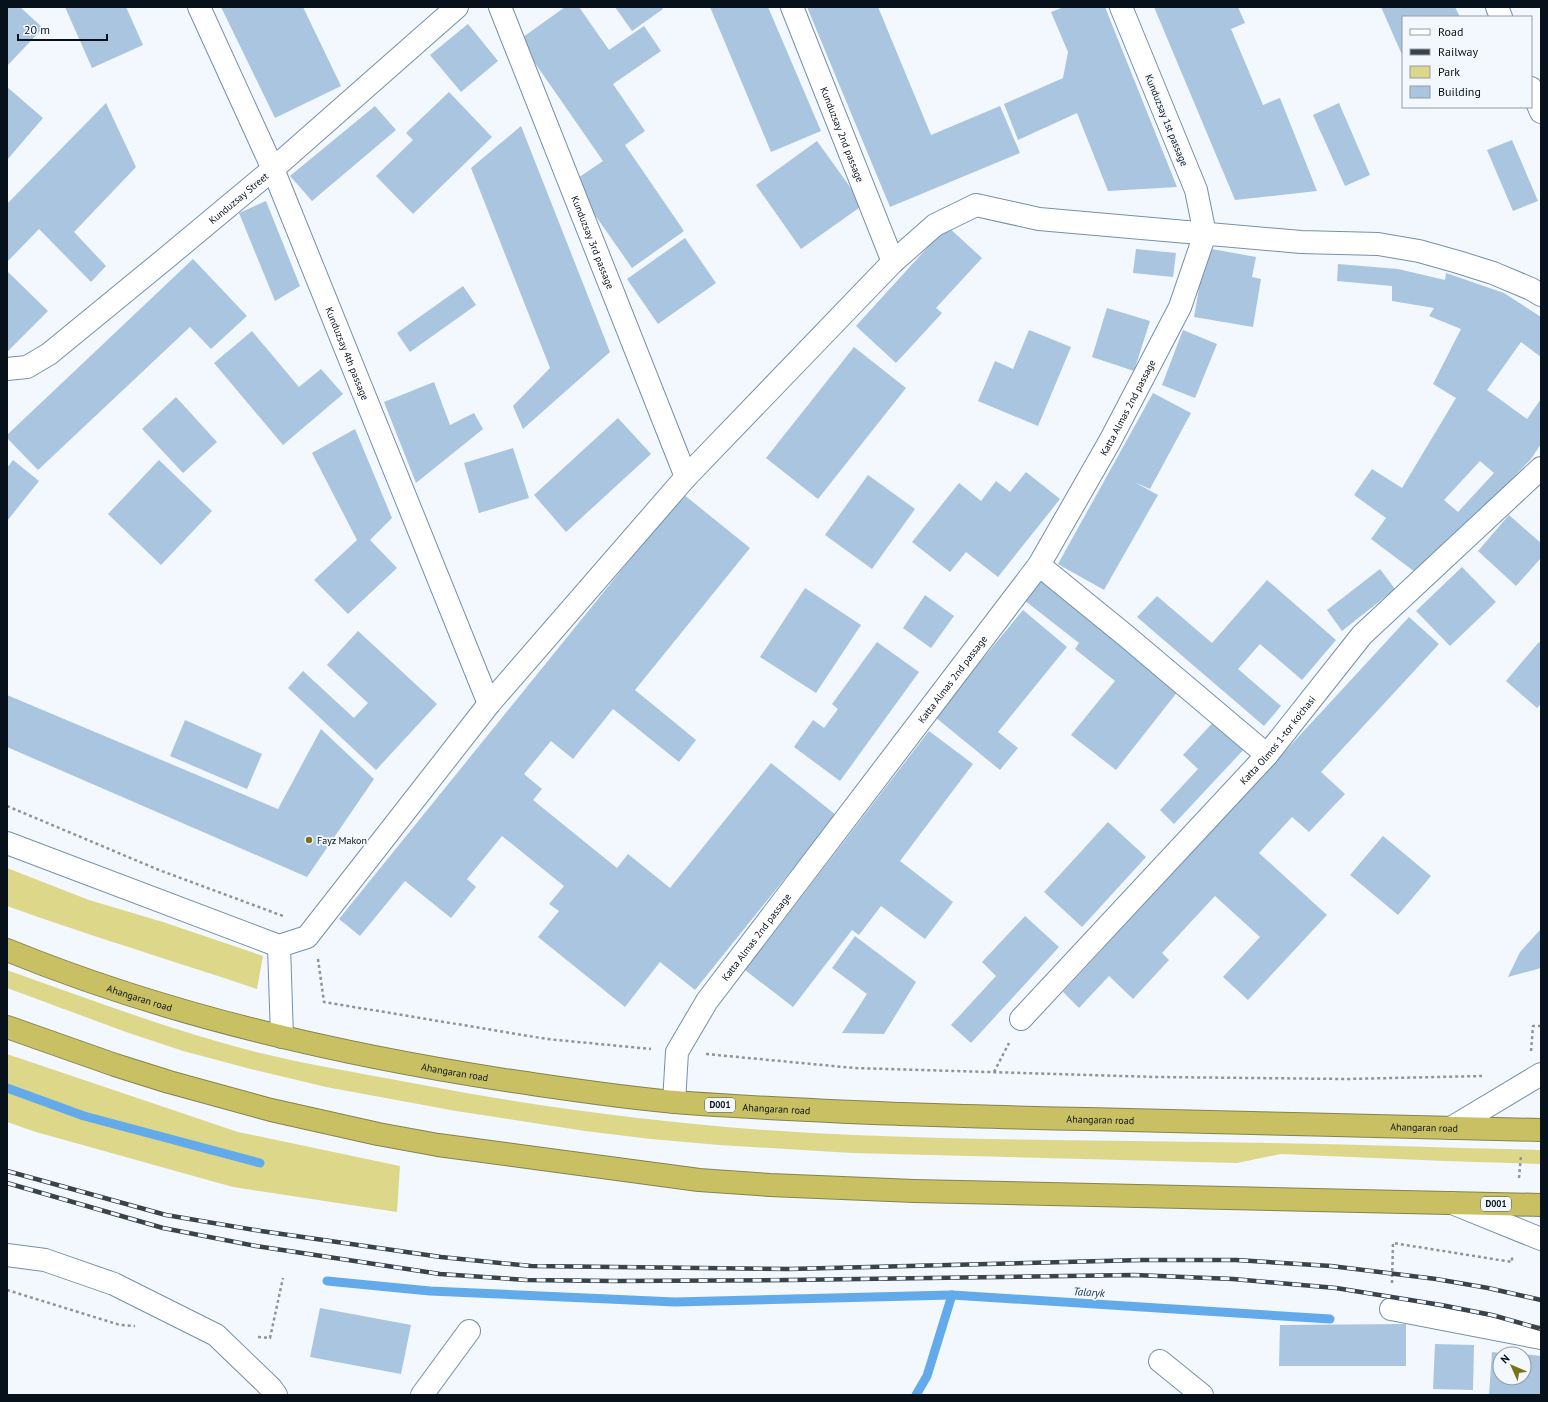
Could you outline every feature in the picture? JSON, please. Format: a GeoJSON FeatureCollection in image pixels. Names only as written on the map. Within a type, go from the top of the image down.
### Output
{"type":"FeatureCollection","features":[{"type":"Feature","properties":{"kind":"highway","name":"Ahangaran road"},"geometry":{"type":"LineString","coordinates":[[7,950],[40,964],[128,995],[202,1016],[362,1055],[444,1070],[568,1089],[674,1102],[826,1112],[973,1117],[1541,1130]]}},
{"type":"Feature","properties":{"kind":"highway","name":"D001"},"geometry":{"type":"LineString","coordinates":[[7,1027],[115,1065],[175,1084],[271,1110],[378,1134],[438,1145],[629,1172],[699,1180],[914,1191],[1541,1205]]}},
{"type":"Feature","properties":{"kind":"street","name":"Kunduzsay 4th passage"},"geometry":{"type":"LineString","coordinates":[[199,7],[273,169],[489,704]]}},
{"type":"Feature","properties":{"kind":"street","name":"Kunduzsay Street"},"geometry":{"type":"LineString","coordinates":[[7,369],[27,368],[48,354],[160,264],[273,169],[457,7]]}},
{"type":"Feature","properties":{"kind":"street","name":"Kunduzsay 3rd passage"},"geometry":{"type":"LineString","coordinates":[[500,7],[686,477]]}},
{"type":"Feature","properties":{"kind":"street","name":"Kunduzsay 2nd passage"},"geometry":{"type":"LineString","coordinates":[[792,7],[893,262]]}},
{"type":"Feature","properties":{"kind":"street","name":"Kunduzsay 1st passage"},"geometry":{"type":"LineString","coordinates":[[1121,7],[1196,190],[1205,234]]}},
{"type":"Feature","properties":{"kind":"street"},"geometry":{"type":"LineString","coordinates":[[1496,7],[1500,16]]}},
{"type":"Feature","properties":{"kind":"street"},"geometry":{"type":"LineString","coordinates":[[1532,90],[1541,112]]}},
{"type":"Feature","properties":{"kind":"street"},"geometry":{"type":"LineString","coordinates":[[7,843],[279,946],[307,936],[489,704],[686,477],[893,262],[934,225],[976,205],[1039,220],[1301,242],[1378,244],[1419,251],[1493,273],[1541,295]]}},
{"type":"Feature","properties":{"kind":"street","name":"Katta Almas 2nd passage"},"geometry":{"type":"LineString","coordinates":[[674,1102],[677,1052],[707,1000],[1039,565],[1110,441],[1180,307],[1205,234]]}},
{"type":"Feature","properties":{"kind":"street","name":"Katta Olmos 1-tor ko'chasi"},"geometry":{"type":"LineString","coordinates":[[1021,1019],[1267,755],[1362,635],[1541,468]]}},
{"type":"Feature","properties":{"kind":"street"},"geometry":{"type":"LineString","coordinates":[[1039,565],[1125,635],[1267,755]]}},
{"type":"Feature","properties":{"kind":"street"},"geometry":{"type":"LineString","coordinates":[[279,946],[282,1036]]}},
{"type":"Feature","properties":{"kind":"street"},"geometry":{"type":"LineString","coordinates":[[1451,1128],[1541,1074]]}},
{"type":"Feature","properties":{"kind":"street"},"geometry":{"type":"LineString","coordinates":[[1451,1203],[1541,1239]]}},
{"type":"Feature","properties":{"kind":"street"},"geometry":{"type":"LineString","coordinates":[[7,1255],[45,1260],[114,1284],[216,1335],[271,1388],[276,1395]]}},
{"type":"Feature","properties":{"kind":"street"},"geometry":{"type":"LineString","coordinates":[[1391,1309],[1541,1338]]}},
{"type":"Feature","properties":{"kind":"street"},"geometry":{"type":"LineString","coordinates":[[422,1395],[469,1331]]}},
{"type":"Feature","properties":{"kind":"street"},"geometry":{"type":"LineString","coordinates":[[1160,1361],[1202,1395]]}},
{"type":"Feature","properties":{"kind":"path"},"geometry":{"type":"LineString","coordinates":[[7,806],[159,870],[314,928],[324,1002],[547,1039],[854,1068],[1156,1077],[1339,1079],[1481,1077],[1487,1074]]}},
{"type":"Feature","properties":{"kind":"path"},"geometry":{"type":"LineString","coordinates":[[994,1072],[1021,1019]]}},
{"type":"Feature","properties":{"kind":"path"},"geometry":{"type":"LineString","coordinates":[[1533,1026],[1541,1026]]}},
{"type":"Feature","properties":{"kind":"path"},"geometry":{"type":"LineString","coordinates":[[1525,1052],[1531,1049],[1536,1049]]}},
{"type":"Feature","properties":{"kind":"path"},"geometry":{"type":"LineString","coordinates":[[1391,1309],[1393,1243],[1512,1262]]}},
{"type":"Feature","properties":{"kind":"green space"},"geometry":{"type":"Polygon","coordinates":[[[7,868],[89,900],[163,922],[263,956],[257,989],[69,928],[7,906],[7,868]]]}},
{"type":"Feature","properties":{"kind":"green space"},"geometry":{"type":"Polygon","coordinates":[[[7,970],[159,1023],[272,1056],[467,1093],[632,1117],[743,1128],[898,1137],[1289,1143],[1541,1150],[1541,1164],[1281,1154],[1237,1163],[852,1153],[719,1145],[585,1131],[456,1111],[326,1087],[183,1051],[126,1032],[7,988],[7,970]]]}},
{"type":"Feature","properties":{"kind":"green space"},"geometry":{"type":"Polygon","coordinates":[[[7,1054],[238,1132],[400,1166],[397,1212],[233,1187],[36,1132],[7,1122],[7,1054]]]}},
{"type":"Feature","properties":{"kind":"building"},"geometry":{"type":"Polygon","coordinates":[[[7,7],[20,7],[43,28],[7,66],[7,7]]]}},
{"type":"Feature","properties":{"kind":"building"},"geometry":{"type":"Polygon","coordinates":[[[65,7],[126,7],[143,45],[92,68],[65,7]]]}},
{"type":"Feature","properties":{"kind":"building"},"geometry":{"type":"Polygon","coordinates":[[[221,7],[303,7],[341,86],[275,118],[221,7]]]}},
{"type":"Feature","properties":{"kind":"building"},"geometry":{"type":"Polygon","coordinates":[[[565,7],[579,7],[609,50],[644,26],[661,51],[613,84],[645,131],[625,145],[684,231],[632,268],[572,182],[603,161],[519,40],[565,7]]]}},
{"type":"Feature","properties":{"kind":"building"},"geometry":{"type":"Polygon","coordinates":[[[615,7],[662,7],[663,9],[632,31],[615,7]]]}},
{"type":"Feature","properties":{"kind":"building"},"geometry":{"type":"Polygon","coordinates":[[[710,7],[768,7],[821,131],[771,152],[710,7]]]}},
{"type":"Feature","properties":{"kind":"building"},"geometry":{"type":"Polygon","coordinates":[[[807,7],[878,7],[931,135],[1000,106],[1020,153],[890,207],[807,7]]]}},
{"type":"Feature","properties":{"kind":"building"},"geometry":{"type":"Polygon","coordinates":[[[1064,7],[1105,7],[1177,187],[1108,191],[1077,113],[1018,140],[1004,104],[1063,78],[1068,52],[1051,12],[1064,7]]]}},
{"type":"Feature","properties":{"kind":"building"},"geometry":{"type":"Polygon","coordinates":[[[1154,7],[1238,7],[1245,23],[1231,29],[1263,105],[1280,98],[1317,191],[1235,200],[1154,7]]]}},
{"type":"Feature","properties":{"kind":"building"},"geometry":{"type":"Polygon","coordinates":[[[1381,7],[1455,7],[1460,16],[1402,16],[1402,55],[1381,7]]]}},
{"type":"Feature","properties":{"kind":"building"},"geometry":{"type":"Polygon","coordinates":[[[468,24],[498,61],[461,92],[430,55],[468,24]]]}},
{"type":"Feature","properties":{"kind":"building"},"geometry":{"type":"Polygon","coordinates":[[[7,87],[43,118],[7,160],[7,87]]]}},
{"type":"Feature","properties":{"kind":"building"},"geometry":{"type":"Polygon","coordinates":[[[449,92],[492,137],[413,214],[376,176],[413,140],[406,133],[449,92]]]}},
{"type":"Feature","properties":{"kind":"building"},"geometry":{"type":"Polygon","coordinates":[[[106,103],[136,167],[74,232],[106,266],[91,282],[39,229],[7,262],[7,204],[106,103]]]}},
{"type":"Feature","properties":{"kind":"building"},"geometry":{"type":"Polygon","coordinates":[[[1339,103],[1370,175],[1345,186],[1313,115],[1339,103]]]}},
{"type":"Feature","properties":{"kind":"building"},"geometry":{"type":"Polygon","coordinates":[[[375,106],[396,130],[312,201],[290,176],[375,106]]]}},
{"type":"Feature","properties":{"kind":"building"},"geometry":{"type":"Polygon","coordinates":[[[521,126],[610,352],[523,429],[513,406],[550,368],[471,168],[521,126]]]}},
{"type":"Feature","properties":{"kind":"building"},"geometry":{"type":"Polygon","coordinates":[[[1512,140],[1538,201],[1513,211],[1487,150],[1512,140]]]}},
{"type":"Feature","properties":{"kind":"building"},"geometry":{"type":"Polygon","coordinates":[[[817,141],[863,205],[801,249],[756,185],[817,141]]]}},
{"type":"Feature","properties":{"kind":"building"},"geometry":{"type":"Polygon","coordinates":[[[266,201],[300,286],[275,301],[239,213],[266,201]]]}},
{"type":"Feature","properties":{"kind":"building"},"geometry":{"type":"Polygon","coordinates":[[[947,226],[982,258],[936,308],[942,313],[896,363],[856,326],[947,226]]]}},
{"type":"Feature","properties":{"kind":"building"},"geometry":{"type":"Polygon","coordinates":[[[685,238],[716,283],[658,324],[627,279],[685,238]]]}},
{"type":"Feature","properties":{"kind":"building"},"geometry":{"type":"Polygon","coordinates":[[[1206,248],[1256,257],[1252,277],[1261,279],[1253,327],[1194,317],[1206,248]]]}},
{"type":"Feature","properties":{"kind":"building"},"geometry":{"type":"Polygon","coordinates":[[[1136,249],[1176,253],[1173,277],[1133,273],[1136,249]]]}},
{"type":"Feature","properties":{"kind":"building"},"geometry":{"type":"Polygon","coordinates":[[[193,259],[247,316],[211,349],[190,327],[38,470],[7,438],[7,435],[193,259]]]}},
{"type":"Feature","properties":{"kind":"building"},"geometry":{"type":"Polygon","coordinates":[[[1338,264],[1398,269],[1445,280],[1446,273],[1504,293],[1541,317],[1541,357],[1521,342],[1487,390],[1527,419],[1541,399],[1541,444],[1531,459],[1419,575],[1371,539],[1386,518],[1354,495],[1372,469],[1402,488],[1456,398],[1433,384],[1461,329],[1429,316],[1434,308],[1392,301],[1392,286],[1337,281],[1338,264]],[[1480,461],[1444,500],[1458,512],[1494,473],[1480,461]]]}},
{"type":"Feature","properties":{"kind":"building"},"geometry":{"type":"Polygon","coordinates":[[[7,271],[48,311],[8,351],[7,350],[7,271]]]}},
{"type":"Feature","properties":{"kind":"building"},"geometry":{"type":"Polygon","coordinates":[[[463,286],[476,305],[410,352],[397,333],[463,286]]]}},
{"type":"Feature","properties":{"kind":"building"},"geometry":{"type":"Polygon","coordinates":[[[1107,308],[1150,321],[1134,371],[1092,357],[1107,308]]]}},
{"type":"Feature","properties":{"kind":"building"},"geometry":{"type":"Polygon","coordinates":[[[1029,330],[1071,347],[1038,426],[978,401],[995,361],[1013,369],[1029,330]]]}},
{"type":"Feature","properties":{"kind":"building"},"geometry":{"type":"Polygon","coordinates":[[[1183,330],[1217,344],[1195,398],[1162,385],[1183,330]]]}},
{"type":"Feature","properties":{"kind":"building"},"geometry":{"type":"Polygon","coordinates":[[[252,331],[299,387],[321,369],[343,394],[283,445],[214,363],[252,331]]]}},
{"type":"Feature","properties":{"kind":"building"},"geometry":{"type":"Polygon","coordinates":[[[854,347],[906,388],[818,499],[766,458],[854,347]]]}},
{"type":"Feature","properties":{"kind":"building"},"geometry":{"type":"Polygon","coordinates":[[[434,382],[450,425],[474,413],[483,429],[416,483],[384,402],[434,382]]]}},
{"type":"Feature","properties":{"kind":"building"},"geometry":{"type":"Polygon","coordinates":[[[1153,393],[1191,413],[1150,489],[1134,482],[1158,495],[1104,590],[1058,564],[1153,393]]]}},
{"type":"Feature","properties":{"kind":"building"},"geometry":{"type":"Polygon","coordinates":[[[176,397],[217,442],[183,473],[142,429],[176,397]]]}},
{"type":"Feature","properties":{"kind":"building"},"geometry":{"type":"Polygon","coordinates":[[[618,418],[651,454],[566,532],[534,495],[618,418]]]}},
{"type":"Feature","properties":{"kind":"building"},"geometry":{"type":"Polygon","coordinates":[[[355,429],[392,518],[370,540],[397,568],[348,614],[314,580],[357,540],[312,453],[355,429]]]}},
{"type":"Feature","properties":{"kind":"building"},"geometry":{"type":"Polygon","coordinates":[[[513,448],[529,498],[479,513],[464,463],[513,448]]]}},
{"type":"Feature","properties":{"kind":"building"},"geometry":{"type":"Polygon","coordinates":[[[13,460],[39,481],[7,521],[7,468],[13,460]]]}},
{"type":"Feature","properties":{"kind":"building"},"geometry":{"type":"Polygon","coordinates":[[[159,460],[212,511],[161,565],[108,514],[159,460]]]}},
{"type":"Feature","properties":{"kind":"building"},"geometry":{"type":"Polygon","coordinates":[[[1026,472],[1060,499],[998,577],[966,552],[950,572],[912,542],[959,483],[981,501],[996,481],[1010,492],[1026,472]]]}},
{"type":"Feature","properties":{"kind":"building"},"geometry":{"type":"Polygon","coordinates":[[[868,475],[915,509],[872,569],[825,535],[868,475]]]}},
{"type":"Feature","properties":{"kind":"building"},"geometry":{"type":"Polygon","coordinates":[[[683,494],[750,548],[635,690],[696,740],[679,762],[613,709],[573,759],[551,741],[524,774],[542,789],[533,800],[617,868],[628,854],[670,888],[771,763],[836,815],[695,990],[660,962],[625,1007],[538,937],[559,911],[549,904],[564,886],[502,836],[467,879],[476,887],[451,918],[405,881],[360,936],[339,919],[683,494]]]}},
{"type":"Feature","properties":{"kind":"building"},"geometry":{"type":"Polygon","coordinates":[[[1509,515],[1541,543],[1541,558],[1516,586],[1478,551],[1509,515]]]}},
{"type":"Feature","properties":{"kind":"building"},"geometry":{"type":"Polygon","coordinates":[[[1462,567],[1496,602],[1450,646],[1416,611],[1462,567]]]}},
{"type":"Feature","properties":{"kind":"building"},"geometry":{"type":"Polygon","coordinates":[[[1380,569],[1395,589],[1342,631],[1327,610],[1380,569]]]}},
{"type":"Feature","properties":{"kind":"building"},"geometry":{"type":"Polygon","coordinates":[[[1043,576],[1182,686],[1116,770],[1071,735],[1115,681],[1075,649],[1079,643],[1024,600],[1043,576]]]}},
{"type":"Feature","properties":{"kind":"building"},"geometry":{"type":"Polygon","coordinates":[[[1267,580],[1336,640],[1302,680],[1260,644],[1238,669],[1281,706],[1264,726],[1137,617],[1157,596],[1212,643],[1267,580]]]}},
{"type":"Feature","properties":{"kind":"building"},"geometry":{"type":"Polygon","coordinates":[[[805,588],[861,625],[816,693],[760,657],[805,588]]]}},
{"type":"Feature","properties":{"kind":"building"},"geometry":{"type":"Polygon","coordinates":[[[925,595],[954,616],[931,648],[903,628],[925,595]]]}},
{"type":"Feature","properties":{"kind":"building"},"geometry":{"type":"Polygon","coordinates":[[[1023,610],[1067,647],[998,732],[1018,748],[1000,770],[935,717],[1023,610]]]}},
{"type":"Feature","properties":{"kind":"building"},"geometry":{"type":"Polygon","coordinates":[[[1409,617],[1439,644],[1321,772],[1345,794],[1309,832],[1292,817],[1259,853],[1327,915],[1248,1000],[1223,977],[1260,937],[1215,896],[1162,953],[1169,960],[1133,999],[1109,976],[1079,1008],[1063,992],[1409,617]]]}},
{"type":"Feature","properties":{"kind":"building"},"geometry":{"type":"Polygon","coordinates":[[[358,631],[437,704],[376,770],[288,688],[303,671],[354,718],[368,703],[327,665],[358,631]]]}},
{"type":"Feature","properties":{"kind":"building"},"geometry":{"type":"Polygon","coordinates":[[[877,642],[919,672],[840,781],[794,747],[813,720],[824,728],[838,709],[832,704],[877,642]]]}},
{"type":"Feature","properties":{"kind":"building"},"geometry":{"type":"Polygon","coordinates":[[[1539,642],[1541,644],[1541,704],[1537,708],[1506,681],[1539,642]]]}},
{"type":"Feature","properties":{"kind":"building"},"geometry":{"type":"Polygon","coordinates":[[[7,695],[278,809],[321,729],[374,779],[307,877],[7,747],[7,695]]]}},
{"type":"Feature","properties":{"kind":"building"},"geometry":{"type":"Polygon","coordinates":[[[1217,718],[1247,746],[1174,824],[1160,810],[1198,769],[1183,755],[1217,718]]]}},
{"type":"Feature","properties":{"kind":"building"},"geometry":{"type":"Polygon","coordinates":[[[185,720],[262,754],[247,789],[170,756],[185,720]]]}},
{"type":"Feature","properties":{"kind":"building"},"geometry":{"type":"Polygon","coordinates":[[[929,731],[973,764],[900,861],[953,902],[925,939],[881,906],[859,935],[852,930],[793,1007],[745,970],[929,731]]]}},
{"type":"Feature","properties":{"kind":"building"},"geometry":{"type":"Polygon","coordinates":[[[1108,822],[1146,857],[1082,927],[1044,892],[1108,822]]]}},
{"type":"Feature","properties":{"kind":"building"},"geometry":{"type":"Polygon","coordinates":[[[1383,836],[1431,876],[1398,915],[1350,875],[1383,836]]]}},
{"type":"Feature","properties":{"kind":"building"},"geometry":{"type":"Polygon","coordinates":[[[1025,916],[1059,947],[971,1043],[951,1025],[996,976],[982,962],[1025,916]]]}},
{"type":"Feature","properties":{"kind":"building"},"geometry":{"type":"Polygon","coordinates":[[[1541,929],[1541,968],[1508,977],[1520,952],[1541,929]]]}},
{"type":"Feature","properties":{"kind":"building"},"geometry":{"type":"Polygon","coordinates":[[[855,936],[916,982],[884,1034],[842,1033],[867,994],[832,968],[855,936]]]}},
{"type":"Feature","properties":{"kind":"building"},"geometry":{"type":"Polygon","coordinates":[[[320,1308],[411,1325],[401,1374],[310,1357],[320,1308]]]}},
{"type":"Feature","properties":{"kind":"building"},"geometry":{"type":"Polygon","coordinates":[[[1406,1324],[1406,1366],[1279,1366],[1280,1325],[1406,1324]]]}},
{"type":"Feature","properties":{"kind":"building"},"geometry":{"type":"Polygon","coordinates":[[[1435,1344],[1474,1345],[1473,1390],[1433,1389],[1435,1344]]]}},
{"type":"Feature","properties":{"kind":"building"},"geometry":{"type":"Polygon","coordinates":[[[1492,1352],[1492,1386],[1532,1386],[1532,1355],[1541,1356],[1541,1395],[1489,1395],[1492,1352]]]}},
{"type":"Feature","properties":{"kind":"waterway"},"geometry":{"type":"LineString","coordinates":[[7,1088],[84,1116],[260,1163]]}},
{"type":"Feature","properties":{"kind":"waterway"},"geometry":{"type":"LineString","coordinates":[[327,1281],[430,1291],[675,1302],[952,1295]]}},
{"type":"Feature","properties":{"kind":"waterway","name":"Talaryk"},"geometry":{"type":"LineString","coordinates":[[916,1395],[927,1376],[952,1295],[1330,1319]]}},
{"type":"Feature","properties":{"kind":"railway"},"geometry":{"type":"LineString","coordinates":[[7,1171],[166,1215],[261,1231],[441,1257],[531,1266],[790,1269],[1142,1260],[1236,1260],[1331,1266],[1436,1279],[1488,1288],[1541,1300]]}},
{"type":"Feature","properties":{"kind":"railway"},"geometry":{"type":"LineString","coordinates":[[7,1183],[163,1228],[256,1246],[440,1274],[527,1280],[615,1281],[1134,1275],[1233,1279],[1336,1288],[1441,1305],[1492,1315],[1541,1329]]}},
{"type":"Feature","properties":{"kind":"place","name":"Fayz Makon"},"geometry":{"type":"Point","coordinates":[309,840]}}]}
